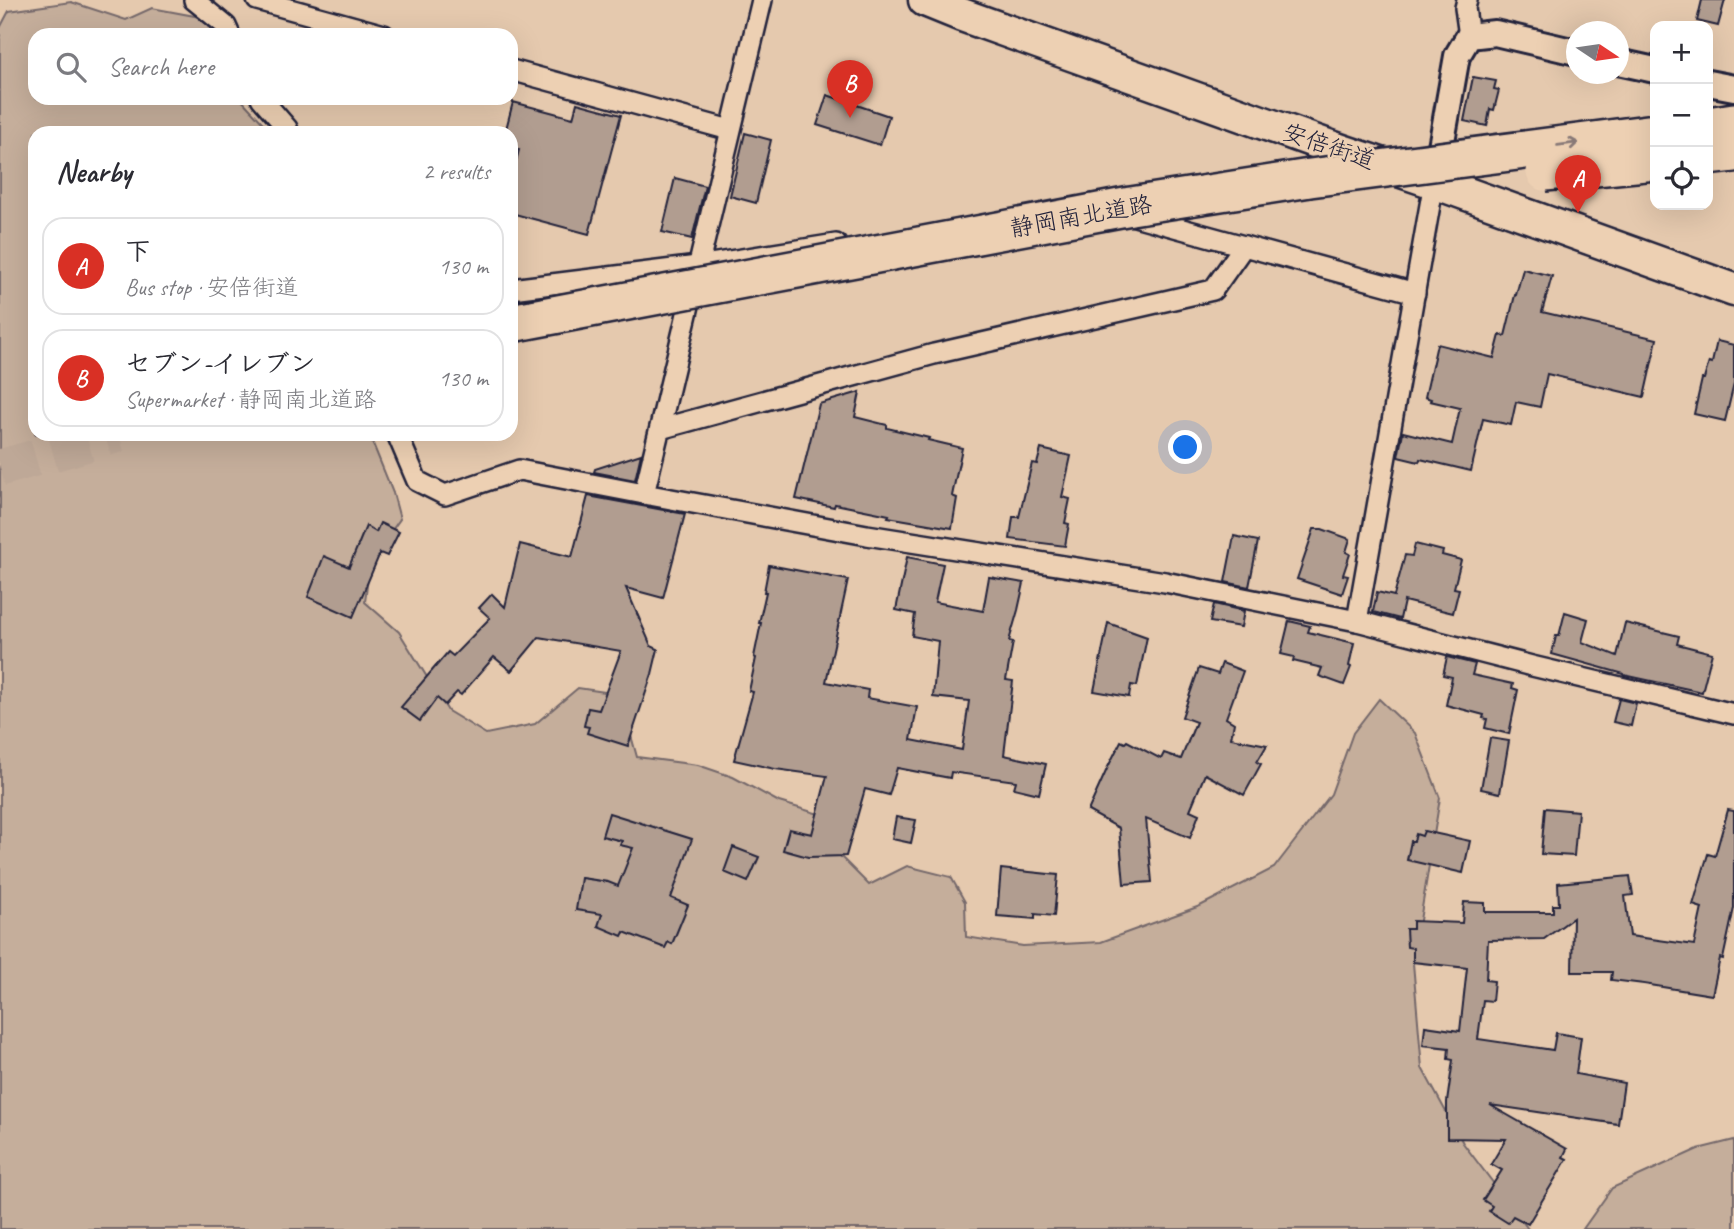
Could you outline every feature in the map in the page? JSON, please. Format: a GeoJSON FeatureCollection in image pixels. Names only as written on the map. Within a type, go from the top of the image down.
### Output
{"type":"FeatureCollection","features":[{"type":"Feature","properties":{"kind":"highway"},"geometry":{"type":"LineString","coordinates":[[1713,125],[1734,122]]}},
{"type":"Feature","properties":{"kind":"highway","name":"静岡南北道路"},"geometry":{"type":"LineString","coordinates":[[518,322],[1131,206],[1310,178],[1650,134]]}},
{"type":"Feature","properties":{"kind":"highway"},"geometry":{"type":"LineString","coordinates":[[1713,155],[1734,153]]}},
{"type":"Feature","properties":{"kind":"highway","name":"静岡南北道路"},"geometry":{"type":"LineString","coordinates":[[518,335],[1132,222],[1355,190],[1650,161]]}},
{"type":"Feature","properties":{"kind":"main road","name":"安倍街道"},"geometry":{"type":"LineString","coordinates":[[925,0],[1734,290]]}},
{"type":"Feature","properties":{"kind":"street"},"geometry":{"type":"LineString","coordinates":[[194,0],[227,28]]}},
{"type":"Feature","properties":{"kind":"street"},"geometry":{"type":"LineString","coordinates":[[257,0],[359,28]]}},
{"type":"Feature","properties":{"kind":"street"},"geometry":{"type":"LineString","coordinates":[[644,494],[762,0]]}},
{"type":"Feature","properties":{"kind":"street"},"geometry":{"type":"LineString","coordinates":[[1357,621],[1457,56],[1469,36],[1465,8],[1467,0]]}},
{"type":"Feature","properties":{"kind":"street"},"geometry":{"type":"LineString","coordinates":[[1469,36],[1495,33],[1566,49]]}},
{"type":"Feature","properties":{"kind":"street"},"geometry":{"type":"LineString","coordinates":[[1629,64],[1650,69]]}},
{"type":"Feature","properties":{"kind":"street"},"geometry":{"type":"LineString","coordinates":[[518,72],[730,130]]}},
{"type":"Feature","properties":{"kind":"street"},"geometry":{"type":"LineString","coordinates":[[1713,84],[1734,88]]}},
{"type":"Feature","properties":{"kind":"street"},"geometry":{"type":"LineString","coordinates":[[267,105],[285,126]]}},
{"type":"Feature","properties":{"kind":"street"},"geometry":{"type":"LineString","coordinates":[[518,288],[698,266],[1072,205],[1096,205],[1415,293]]}},
{"type":"Feature","properties":{"kind":"street"},"geometry":{"type":"LineString","coordinates":[[660,429],[934,354],[1213,290],[1244,246]]}},
{"type":"Feature","properties":{"kind":"street"},"geometry":{"type":"LineString","coordinates":[[400,441],[416,481],[445,495],[519,470],[867,535],[1165,582],[1357,621],[1734,714]]}},
{"type":"Feature","properties":{"kind":"shaded area"},"geometry":{"type":"Polygon","coordinates":[[[71,2],[126,20],[152,8],[205,18],[210,28],[28,28],[28,105],[246,105],[266,126],[28,126],[28,441],[372,441],[393,493],[400,519],[370,561],[365,602],[399,632],[448,711],[486,734],[535,724],[578,688],[618,694],[637,757],[698,765],[733,777],[779,802],[829,817],[836,852],[869,885],[907,866],[951,877],[965,902],[966,937],[1023,946],[1101,942],[1200,906],[1274,868],[1331,794],[1353,733],[1379,699],[1415,733],[1440,798],[1413,963],[1422,1068],[1463,1143],[1528,1229],[0,1229],[0,28],[9,11],[71,2]]]}},
{"type":"Feature","properties":{"kind":"shaded area"},"geometry":{"type":"Polygon","coordinates":[[[1734,1140],[1734,1229],[1583,1229],[1612,1188],[1698,1149],[1734,1140]]]}},
{"type":"Feature","properties":{"kind":"building"},"geometry":{"type":"Polygon","coordinates":[[[1702,0],[1725,0],[1718,26],[1713,25],[1713,21],[1697,21],[1702,0]]]}},
{"type":"Feature","properties":{"kind":"building"},"geometry":{"type":"Polygon","coordinates":[[[1473,77],[1496,81],[1494,89],[1499,90],[1494,110],[1490,109],[1487,126],[1464,121],[1473,77]]]}},
{"type":"Feature","properties":{"kind":"building"},"geometry":{"type":"Polygon","coordinates":[[[827,95],[889,116],[880,145],[817,125],[827,95]]]}},
{"type":"Feature","properties":{"kind":"building"},"geometry":{"type":"Polygon","coordinates":[[[518,103],[573,118],[577,103],[621,115],[589,234],[518,215],[518,126],[507,126],[512,105],[518,103]]]}},
{"type":"Feature","properties":{"kind":"building"},"geometry":{"type":"Polygon","coordinates":[[[745,133],[771,140],[756,203],[730,196],[745,133]]]}},
{"type":"Feature","properties":{"kind":"building"},"geometry":{"type":"Polygon","coordinates":[[[675,178],[705,186],[692,239],[662,232],[675,178]]]}},
{"type":"Feature","properties":{"kind":"building"},"geometry":{"type":"Polygon","coordinates":[[[1523,269],[1552,276],[1542,312],[1657,339],[1644,397],[1547,374],[1540,407],[1516,402],[1511,425],[1483,419],[1471,471],[1420,459],[1419,462],[1398,457],[1403,432],[1452,444],[1460,408],[1430,401],[1431,399],[1425,397],[1437,344],[1494,358],[1500,335],[1505,336],[1523,269]]]}},
{"type":"Feature","properties":{"kind":"building"},"geometry":{"type":"Polygon","coordinates":[[[1717,341],[1734,345],[1734,384],[1725,421],[1694,414],[1702,379],[1709,362],[1712,363],[1717,341]]]}},
{"type":"Feature","properties":{"kind":"building"},"geometry":{"type":"Polygon","coordinates":[[[860,392],[855,417],[962,448],[952,496],[957,498],[952,528],[835,504],[834,507],[796,499],[819,404],[860,392]]]}},
{"type":"Feature","properties":{"kind":"building"},"geometry":{"type":"Polygon","coordinates":[[[1041,449],[1071,456],[1062,497],[1070,499],[1065,523],[1069,524],[1065,546],[1010,539],[1013,517],[1019,517],[1032,463],[1037,464],[1041,449]]]}},
{"type":"Feature","properties":{"kind":"building"},"geometry":{"type":"Polygon","coordinates":[[[641,454],[635,480],[594,472],[595,469],[641,454]]]}},
{"type":"Feature","properties":{"kind":"building"},"geometry":{"type":"Polygon","coordinates":[[[588,496],[685,514],[663,598],[626,588],[651,646],[658,649],[628,746],[587,733],[589,727],[584,726],[588,708],[599,710],[621,651],[539,637],[511,671],[494,657],[461,695],[457,692],[445,705],[437,698],[420,721],[401,707],[448,652],[453,656],[490,618],[479,608],[492,594],[505,607],[520,544],[572,557],[588,496]]]}},
{"type":"Feature","properties":{"kind":"building"},"geometry":{"type":"Polygon","coordinates":[[[380,523],[399,532],[387,556],[380,553],[353,617],[308,597],[324,556],[349,567],[366,526],[376,532],[380,523]]]}},
{"type":"Feature","properties":{"kind":"building"},"geometry":{"type":"Polygon","coordinates":[[[1314,529],[1322,529],[1350,539],[1346,552],[1350,554],[1343,575],[1348,576],[1342,594],[1297,579],[1314,529]]]}},
{"type":"Feature","properties":{"kind":"building"},"geometry":{"type":"Polygon","coordinates":[[[1234,536],[1258,541],[1249,587],[1225,582],[1234,536]]]}},
{"type":"Feature","properties":{"kind":"building"},"geometry":{"type":"Polygon","coordinates":[[[1415,544],[1443,551],[1442,555],[1461,560],[1454,588],[1459,589],[1453,613],[1404,601],[1400,619],[1373,612],[1377,592],[1394,596],[1405,555],[1412,556],[1415,544]]]}},
{"type":"Feature","properties":{"kind":"building"},"geometry":{"type":"Polygon","coordinates":[[[907,557],[943,564],[935,602],[983,611],[989,577],[1024,583],[1009,641],[1013,642],[1006,680],[1013,681],[1004,755],[1046,764],[1039,794],[1014,788],[1016,781],[951,772],[950,778],[897,768],[889,795],[865,789],[846,856],[808,857],[783,850],[789,829],[812,834],[827,776],[734,760],[753,692],[749,691],[769,565],[848,580],[826,682],[868,690],[867,698],[917,707],[911,740],[962,750],[969,701],[933,697],[938,641],[912,636],[915,614],[896,610],[907,557]]]}},
{"type":"Feature","properties":{"kind":"building"},"geometry":{"type":"Polygon","coordinates":[[[1214,604],[1244,611],[1241,627],[1210,622],[1214,604]]]}},
{"type":"Feature","properties":{"kind":"building"},"geometry":{"type":"Polygon","coordinates":[[[1565,612],[1588,619],[1582,642],[1617,656],[1625,623],[1679,636],[1677,644],[1712,653],[1702,692],[1624,675],[1552,654],[1565,612]]]}},
{"type":"Feature","properties":{"kind":"building"},"geometry":{"type":"Polygon","coordinates":[[[1289,621],[1310,626],[1308,632],[1354,643],[1349,666],[1351,667],[1344,685],[1319,676],[1322,668],[1293,661],[1294,657],[1281,654],[1289,621]]]}},
{"type":"Feature","properties":{"kind":"building"},"geometry":{"type":"Polygon","coordinates":[[[1108,623],[1147,637],[1137,686],[1131,685],[1129,697],[1094,691],[1108,623]]]}},
{"type":"Feature","properties":{"kind":"building"},"geometry":{"type":"Polygon","coordinates":[[[1447,657],[1475,664],[1472,675],[1513,684],[1512,688],[1518,690],[1509,734],[1485,728],[1487,719],[1483,718],[1484,715],[1446,705],[1452,677],[1443,675],[1447,657]]]}},
{"type":"Feature","properties":{"kind":"building"},"geometry":{"type":"Polygon","coordinates":[[[1222,663],[1243,671],[1226,718],[1234,723],[1231,738],[1267,745],[1257,762],[1261,764],[1244,795],[1205,774],[1190,810],[1199,814],[1190,838],[1146,819],[1152,882],[1124,884],[1119,828],[1088,811],[1121,741],[1127,741],[1161,759],[1164,753],[1181,759],[1196,722],[1182,717],[1199,668],[1218,674],[1222,663]]]}},
{"type":"Feature","properties":{"kind":"building"},"geometry":{"type":"Polygon","coordinates":[[[1619,699],[1636,703],[1631,726],[1613,722],[1619,699]]]}},
{"type":"Feature","properties":{"kind":"building"},"geometry":{"type":"Polygon","coordinates":[[[1490,738],[1509,741],[1500,793],[1481,789],[1490,738]]]}},
{"type":"Feature","properties":{"kind":"building"},"geometry":{"type":"Polygon","coordinates":[[[1545,808],[1578,811],[1574,856],[1541,854],[1545,808]]]}},
{"type":"Feature","properties":{"kind":"building"},"geometry":{"type":"Polygon","coordinates":[[[1728,810],[1734,811],[1734,908],[1712,995],[1611,980],[1612,972],[1572,972],[1573,918],[1544,939],[1488,940],[1486,980],[1494,981],[1492,1001],[1483,1000],[1478,1039],[1553,1050],[1556,1033],[1581,1037],[1576,1074],[1624,1083],[1618,1124],[1490,1105],[1567,1149],[1563,1157],[1567,1159],[1528,1224],[1513,1216],[1508,1223],[1489,1211],[1492,1206],[1483,1200],[1502,1170],[1491,1164],[1506,1139],[1447,1138],[1447,1102],[1453,1060],[1448,1059],[1449,1048],[1423,1045],[1425,1026],[1460,1031],[1467,968],[1413,962],[1413,948],[1407,947],[1406,929],[1413,929],[1413,921],[1462,923],[1464,902],[1485,903],[1485,912],[1553,912],[1553,905],[1559,905],[1558,883],[1630,876],[1633,895],[1625,896],[1630,936],[1694,945],[1702,908],[1693,905],[1708,854],[1715,856],[1728,810]]]}},
{"type":"Feature","properties":{"kind":"building"},"geometry":{"type":"Polygon","coordinates":[[[609,813],[692,839],[671,898],[688,905],[672,944],[668,942],[665,948],[624,932],[622,936],[598,926],[602,914],[576,910],[581,878],[618,886],[633,848],[620,845],[622,841],[602,836],[609,813]]]}},
{"type":"Feature","properties":{"kind":"building"},"geometry":{"type":"Polygon","coordinates":[[[896,817],[916,820],[911,843],[892,839],[896,817]]]}},
{"type":"Feature","properties":{"kind":"building"},"geometry":{"type":"Polygon","coordinates":[[[1424,831],[1470,841],[1463,873],[1407,860],[1411,841],[1414,841],[1416,834],[1422,836],[1424,831]]]}},
{"type":"Feature","properties":{"kind":"building"},"geometry":{"type":"Polygon","coordinates":[[[733,847],[759,857],[748,882],[724,872],[733,847]]]}},
{"type":"Feature","properties":{"kind":"building"},"geometry":{"type":"Polygon","coordinates":[[[1001,869],[1058,875],[1054,916],[1035,914],[1035,919],[997,916],[1001,869]]]}},
{"type":"Feature","properties":{"kind":"tunnel"},"geometry":{"type":"LineString","coordinates":[[0,468],[94,441]]}},
{"type":"Feature","properties":{"kind":"place","name":"セブン-イレブン"},"geometry":{"type":"Point","coordinates":[850,118]}},
{"type":"Feature","properties":{"kind":"place","name":"下"},"geometry":{"type":"Point","coordinates":[1578,213]}}]}
